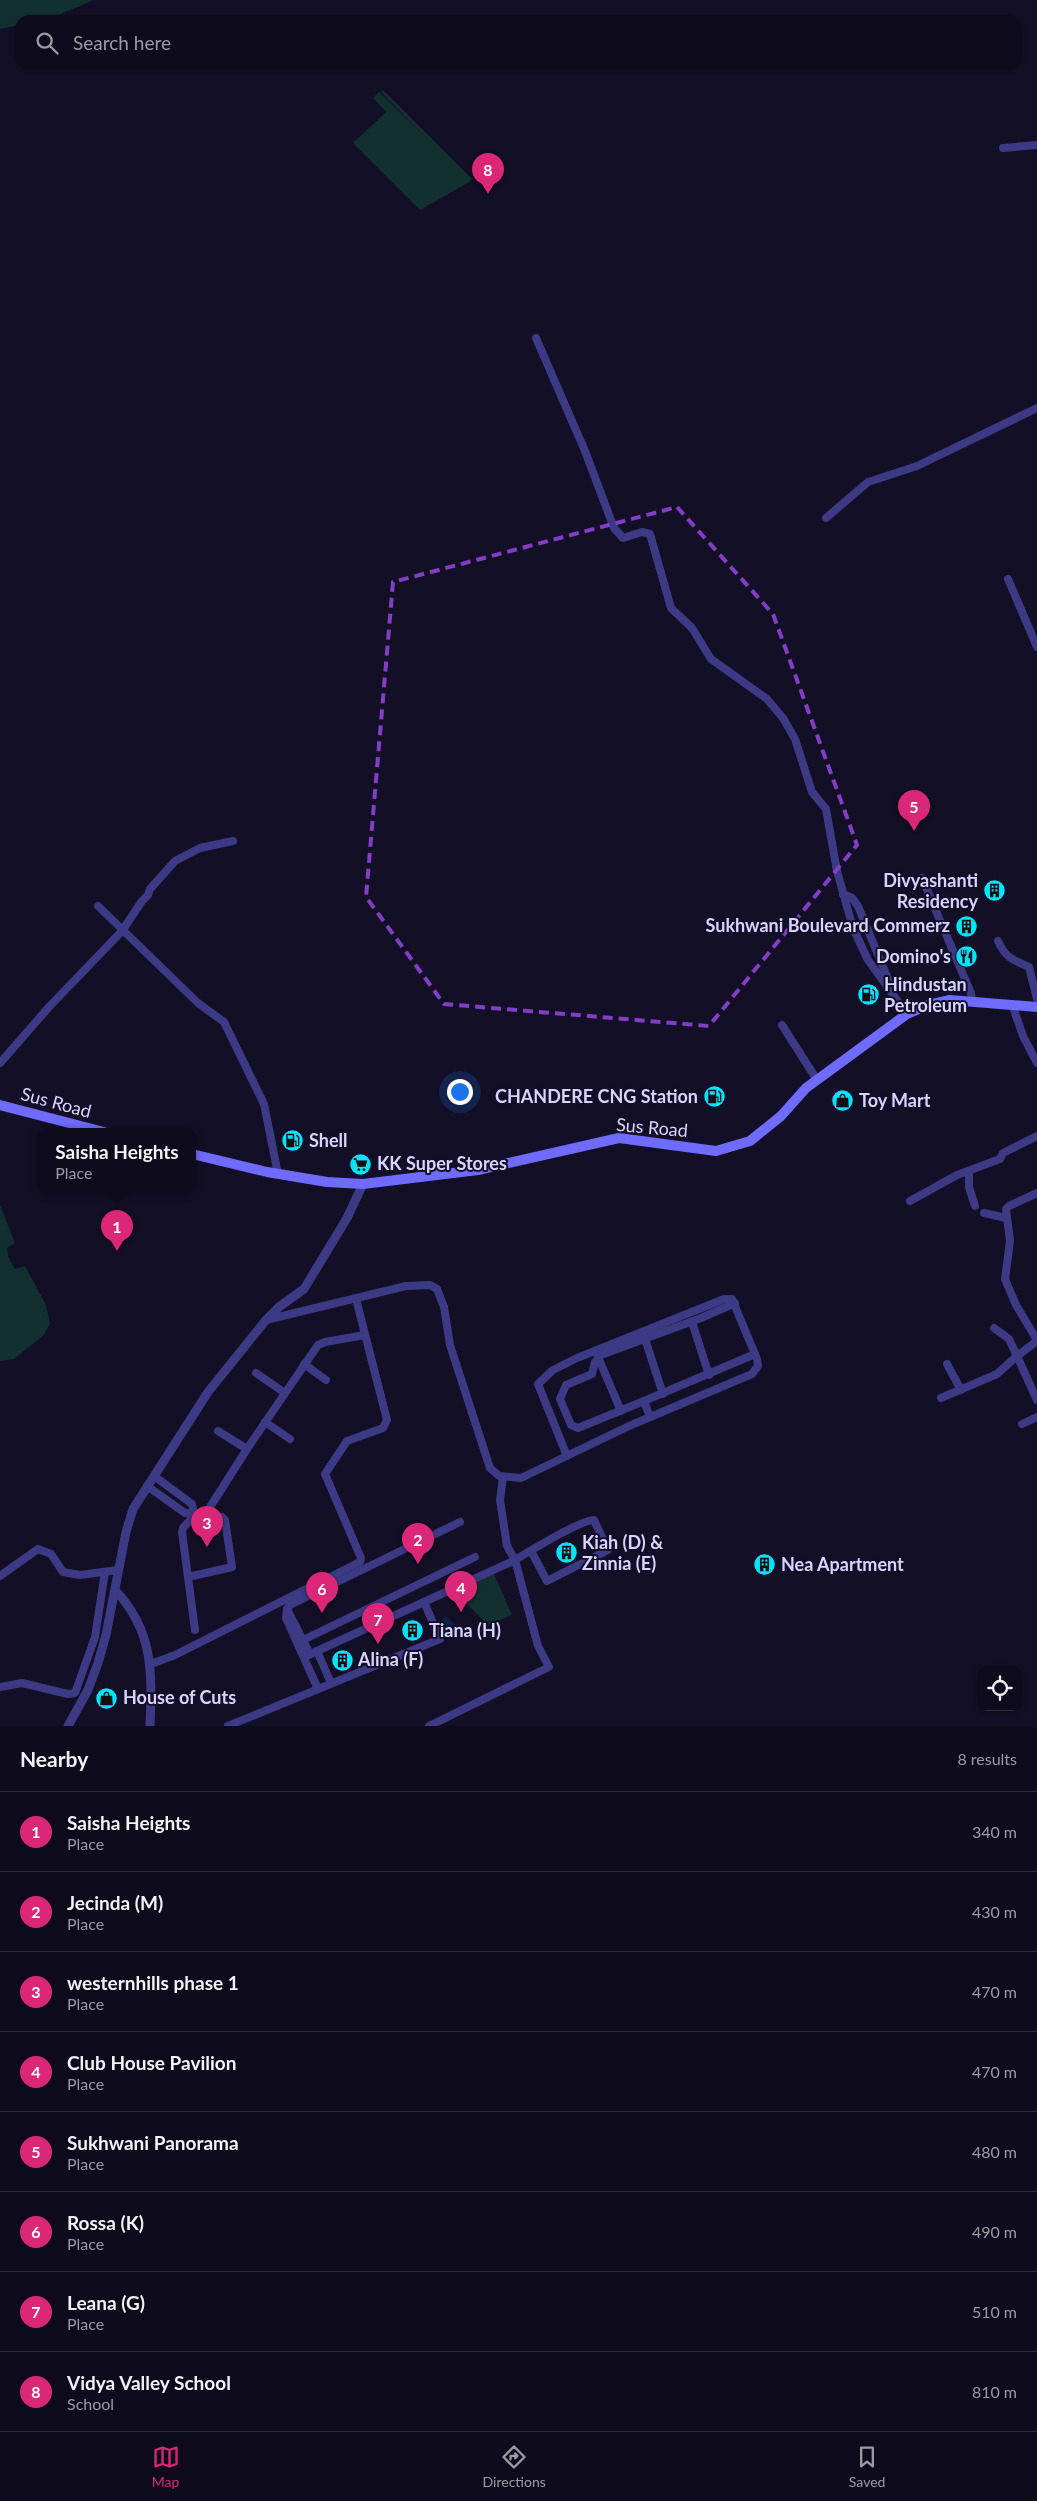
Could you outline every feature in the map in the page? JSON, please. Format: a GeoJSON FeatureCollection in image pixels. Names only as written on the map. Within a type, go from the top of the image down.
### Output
{"type":"FeatureCollection","features":[{"type":"Feature","properties":{"kind":"main road","name":"Sus Road"},"geometry":{"type":"LineString","coordinates":[[196,1155],[278,1174],[327,1182],[363,1184],[478,1170],[618,1138],[716,1151],[750,1140],[781,1116],[806,1088],[906,1014],[950,1000],[1037,1007]]}},
{"type":"Feature","properties":{"kind":"main road","name":"Sus Road"},"geometry":{"type":"LineString","coordinates":[[0,1105],[89,1128]]}},
{"type":"Feature","properties":{"kind":"street"},"geometry":{"type":"LineString","coordinates":[[1003,148],[1037,145]]}},
{"type":"Feature","properties":{"kind":"street"},"geometry":{"type":"LineString","coordinates":[[536,338],[585,451],[614,528],[623,538],[642,532],[650,534],[665,595],[671,608],[692,628],[711,659],[767,699],[795,739],[812,792],[826,809],[853,928],[868,960],[906,1014]]}},
{"type":"Feature","properties":{"kind":"street"},"geometry":{"type":"LineString","coordinates":[[826,518],[868,482],[917,466],[1037,408]]}},
{"type":"Feature","properties":{"kind":"street"},"geometry":{"type":"LineString","coordinates":[[1008,579],[1037,647]]}},
{"type":"Feature","properties":{"kind":"street"},"geometry":{"type":"LineString","coordinates":[[0,1063],[49,1007],[122,931],[148,895],[150,889],[175,860],[200,848],[234,841]]}},
{"type":"Feature","properties":{"kind":"street"},"geometry":{"type":"LineString","coordinates":[[922,878],[971,993],[972,1001]]}},
{"type":"Feature","properties":{"kind":"street"},"geometry":{"type":"LineString","coordinates":[[844,894],[852,898],[858,906],[888,979],[888,987]]}},
{"type":"Feature","properties":{"kind":"street"},"geometry":{"type":"LineString","coordinates":[[98,906],[198,1003],[224,1022],[264,1104],[278,1174]]}},
{"type":"Feature","properties":{"kind":"street"},"geometry":{"type":"LineString","coordinates":[[998,941],[1004,954],[1010,960],[1028,967],[1037,999]]}},
{"type":"Feature","properties":{"kind":"street"},"geometry":{"type":"LineString","coordinates":[[1012,1004],[1023,1036],[1037,1063]]}},
{"type":"Feature","properties":{"kind":"street"},"geometry":{"type":"LineString","coordinates":[[782,1025],[817,1080]]}},
{"type":"Feature","properties":{"kind":"street"},"geometry":{"type":"LineString","coordinates":[[910,1201],[969,1171],[1000,1159],[1003,1153],[1037,1136]]}},
{"type":"Feature","properties":{"kind":"street"},"geometry":{"type":"LineString","coordinates":[[969,1171],[969,1187],[975,1206]]}},
{"type":"Feature","properties":{"kind":"street"},"geometry":{"type":"LineString","coordinates":[[68,1726],[88,1690],[98,1663],[126,1532],[133,1509],[208,1392],[266,1320],[279,1307],[304,1289],[346,1218],[363,1184]]}},
{"type":"Feature","properties":{"kind":"street"},"geometry":{"type":"LineString","coordinates":[[941,1398],[997,1374],[1037,1341],[1016,1305],[1006,1279],[1010,1241],[1006,1211],[1009,1206],[1037,1193]]}},
{"type":"Feature","properties":{"kind":"street"},"geometry":{"type":"LineString","coordinates":[[984,1213],[1006,1218]]}},
{"type":"Feature","properties":{"kind":"street"},"geometry":{"type":"LineString","coordinates":[[266,1320],[419,1284],[430,1285],[437,1289],[444,1306],[450,1345],[490,1468],[494,1473],[503,1477],[521,1478],[650,1417],[752,1374],[758,1366],[755,1354],[732,1298],[724,1299],[577,1358],[553,1370],[538,1384],[567,1456]]}},
{"type":"Feature","properties":{"kind":"street"},"geometry":{"type":"LineString","coordinates":[[151,1664],[175,1654],[360,1562],[361,1558],[324,1474],[347,1441],[376,1432],[386,1424],[356,1299]]}},
{"type":"Feature","properties":{"kind":"street"},"geometry":{"type":"LineString","coordinates":[[735,1303],[692,1322],[598,1357],[592,1374],[566,1385],[562,1394],[560,1399],[570,1425],[578,1428],[709,1375],[755,1354]]}},
{"type":"Feature","properties":{"kind":"street"},"geometry":{"type":"LineString","coordinates":[[692,1322],[709,1375]]}},
{"type":"Feature","properties":{"kind":"street"},"geometry":{"type":"LineString","coordinates":[[994,1328],[1009,1340],[1037,1400]]}},
{"type":"Feature","properties":{"kind":"street"},"geometry":{"type":"LineString","coordinates":[[206,1514],[264,1422],[321,1343],[365,1335]]}},
{"type":"Feature","properties":{"kind":"street"},"geometry":{"type":"LineString","coordinates":[[645,1339],[663,1394]]}},
{"type":"Feature","properties":{"kind":"street"},"geometry":{"type":"LineString","coordinates":[[598,1357],[621,1410]]}},
{"type":"Feature","properties":{"kind":"street"},"geometry":{"type":"LineString","coordinates":[[304,1364],[326,1380]]}},
{"type":"Feature","properties":{"kind":"street"},"geometry":{"type":"LineString","coordinates":[[947,1364],[961,1390]]}},
{"type":"Feature","properties":{"kind":"street"},"geometry":{"type":"LineString","coordinates":[[256,1373],[284,1393]]}},
{"type":"Feature","properties":{"kind":"street"},"geometry":{"type":"LineString","coordinates":[[644,1401],[650,1417]]}},
{"type":"Feature","properties":{"kind":"street"},"geometry":{"type":"LineString","coordinates":[[1022,1424],[1037,1417]]}},
{"type":"Feature","properties":{"kind":"street"},"geometry":{"type":"LineString","coordinates":[[264,1422],[290,1439]]}},
{"type":"Feature","properties":{"kind":"street"},"geometry":{"type":"LineString","coordinates":[[218,1431],[246,1449]]}},
{"type":"Feature","properties":{"kind":"street"},"geometry":{"type":"LineString","coordinates":[[154,1476],[192,1504],[195,1514]]}},
{"type":"Feature","properties":{"kind":"street"},"geometry":{"type":"LineString","coordinates":[[429,1726],[549,1667],[538,1646],[515,1560],[506,1546],[500,1500],[503,1477]]}},
{"type":"Feature","properties":{"kind":"street"},"geometry":{"type":"LineString","coordinates":[[147,1486],[185,1513],[206,1514],[222,1517],[225,1520],[232,1567],[188,1577]]}},
{"type":"Feature","properties":{"kind":"street"},"geometry":{"type":"LineString","coordinates":[[195,1514],[183,1528],[182,1532],[195,1630]]}},
{"type":"Feature","properties":{"kind":"street"},"geometry":{"type":"LineString","coordinates":[[310,1654],[515,1560],[531,1551],[593,1519],[608,1550],[547,1581],[531,1551]]}},
{"type":"Feature","properties":{"kind":"street"},"geometry":{"type":"LineString","coordinates":[[331,1683],[286,1618],[287,1609],[290,1604],[460,1522]]}},
{"type":"Feature","properties":{"kind":"street"},"geometry":{"type":"LineString","coordinates":[[0,1576],[38,1549],[51,1554],[63,1572],[80,1575],[118,1570]]}},
{"type":"Feature","properties":{"kind":"street"},"geometry":{"type":"LineString","coordinates":[[303,1640],[475,1557]]}},
{"type":"Feature","properties":{"kind":"street"},"geometry":{"type":"LineString","coordinates":[[0,1688],[22,1682],[68,1694],[75,1693],[94,1637],[105,1572]]}},
{"type":"Feature","properties":{"kind":"street"},"geometry":{"type":"LineString","coordinates":[[115,1590],[138,1619],[151,1664],[150,1726]]}},
{"type":"Feature","properties":{"kind":"street"},"geometry":{"type":"LineString","coordinates":[[228,1726],[440,1639],[424,1602]]}},
{"type":"Feature","properties":{"kind":"street"},"geometry":{"type":"LineString","coordinates":[[287,1609],[310,1654],[318,1689]]}},
{"type":"Feature","properties":{"kind":"highlighted area"},"geometry":{"type":"Polygon","coordinates":[[[677,507],[773,614],[857,845],[709,1026],[444,1004],[366,897],[393,582],[677,507]]]}},
{"type":"Feature","properties":{"kind":"green space"},"geometry":{"type":"Polygon","coordinates":[[[0,0],[94,0],[58,15],[15,15],[15,26],[0,29],[0,0]]]}},
{"type":"Feature","properties":{"kind":"green space"},"geometry":{"type":"Polygon","coordinates":[[[383,90],[472,179],[469,182],[420,210],[353,143],[386,112],[373,98],[379,92],[431,143],[381,92],[383,90]]]}},
{"type":"Feature","properties":{"kind":"green space"},"geometry":{"type":"Polygon","coordinates":[[[0,1205],[15,1243],[7,1248],[8,1256],[15,1269],[25,1266],[46,1305],[50,1323],[44,1335],[14,1359],[0,1361],[0,1205]]]}},
{"type":"Feature","properties":{"kind":"green space"},"geometry":{"type":"Polygon","coordinates":[[[494,1574],[512,1615],[488,1625],[455,1592],[494,1574]]]}},
{"type":"Feature","properties":{"kind":"water"},"geometry":{"type":"Polygon","coordinates":[[[446,1616],[460,1630],[454,1636],[439,1623],[446,1616]]]}},
{"type":"Feature","properties":{"kind":"place","name":"Vidya Valley School"},"geometry":{"type":"Point","coordinates":[488,194]}},
{"type":"Feature","properties":{"kind":"place","name":"Sukhwani Panorama"},"geometry":{"type":"Point","coordinates":[914,831]}},
{"type":"Feature","properties":{"kind":"place","name":"Divyashanti Residency"},"geometry":{"type":"Point","coordinates":[994,891]}},
{"type":"Feature","properties":{"kind":"place","name":"Sukhwani Boulevard Commerz"},"geometry":{"type":"Point","coordinates":[966,926]}},
{"type":"Feature","properties":{"kind":"place","name":"Domino's"},"geometry":{"type":"Point","coordinates":[967,957]}},
{"type":"Feature","properties":{"kind":"place","name":"Hindustan Petroleum"},"geometry":{"type":"Point","coordinates":[868,995]}},
{"type":"Feature","properties":{"kind":"place","name":"CHANDERE CNG Station"},"geometry":{"type":"Point","coordinates":[714,1097]}},
{"type":"Feature","properties":{"kind":"place","name":"Toy Mart"},"geometry":{"type":"Point","coordinates":[843,1101]}},
{"type":"Feature","properties":{"kind":"place","name":"Shell"},"geometry":{"type":"Point","coordinates":[293,1141]}},
{"type":"Feature","properties":{"kind":"place","name":"KK Super Stores"},"geometry":{"type":"Point","coordinates":[361,1164]}},
{"type":"Feature","properties":{"kind":"place","name":"Saisha Heights"},"geometry":{"type":"Point","coordinates":[117,1251]}},
{"type":"Feature","properties":{"kind":"place","name":"westernhills phase 1"},"geometry":{"type":"Point","coordinates":[207,1547]}},
{"type":"Feature","properties":{"kind":"place","name":"Kiah (D) & Zinnia (E)"},"geometry":{"type":"Point","coordinates":[566,1553]}},
{"type":"Feature","properties":{"kind":"place","name":"Jecinda (M)"},"geometry":{"type":"Point","coordinates":[418,1564]}},
{"type":"Feature","properties":{"kind":"place","name":"Nea Apartment"},"geometry":{"type":"Point","coordinates":[765,1565]}},
{"type":"Feature","properties":{"kind":"place","name":"Club House Pavilion"},"geometry":{"type":"Point","coordinates":[461,1612]}},
{"type":"Feature","properties":{"kind":"place","name":"Rossa (K)"},"geometry":{"type":"Point","coordinates":[322,1613]}},
{"type":"Feature","properties":{"kind":"place","name":"Tiana (H)"},"geometry":{"type":"Point","coordinates":[413,1631]}},
{"type":"Feature","properties":{"kind":"place","name":"Leana (G)"},"geometry":{"type":"Point","coordinates":[378,1644]}},
{"type":"Feature","properties":{"kind":"place","name":"Alina (F)"},"geometry":{"type":"Point","coordinates":[342,1660]}},
{"type":"Feature","properties":{"kind":"place","name":"House of Cuts"},"geometry":{"type":"Point","coordinates":[107,1698]}}]}
